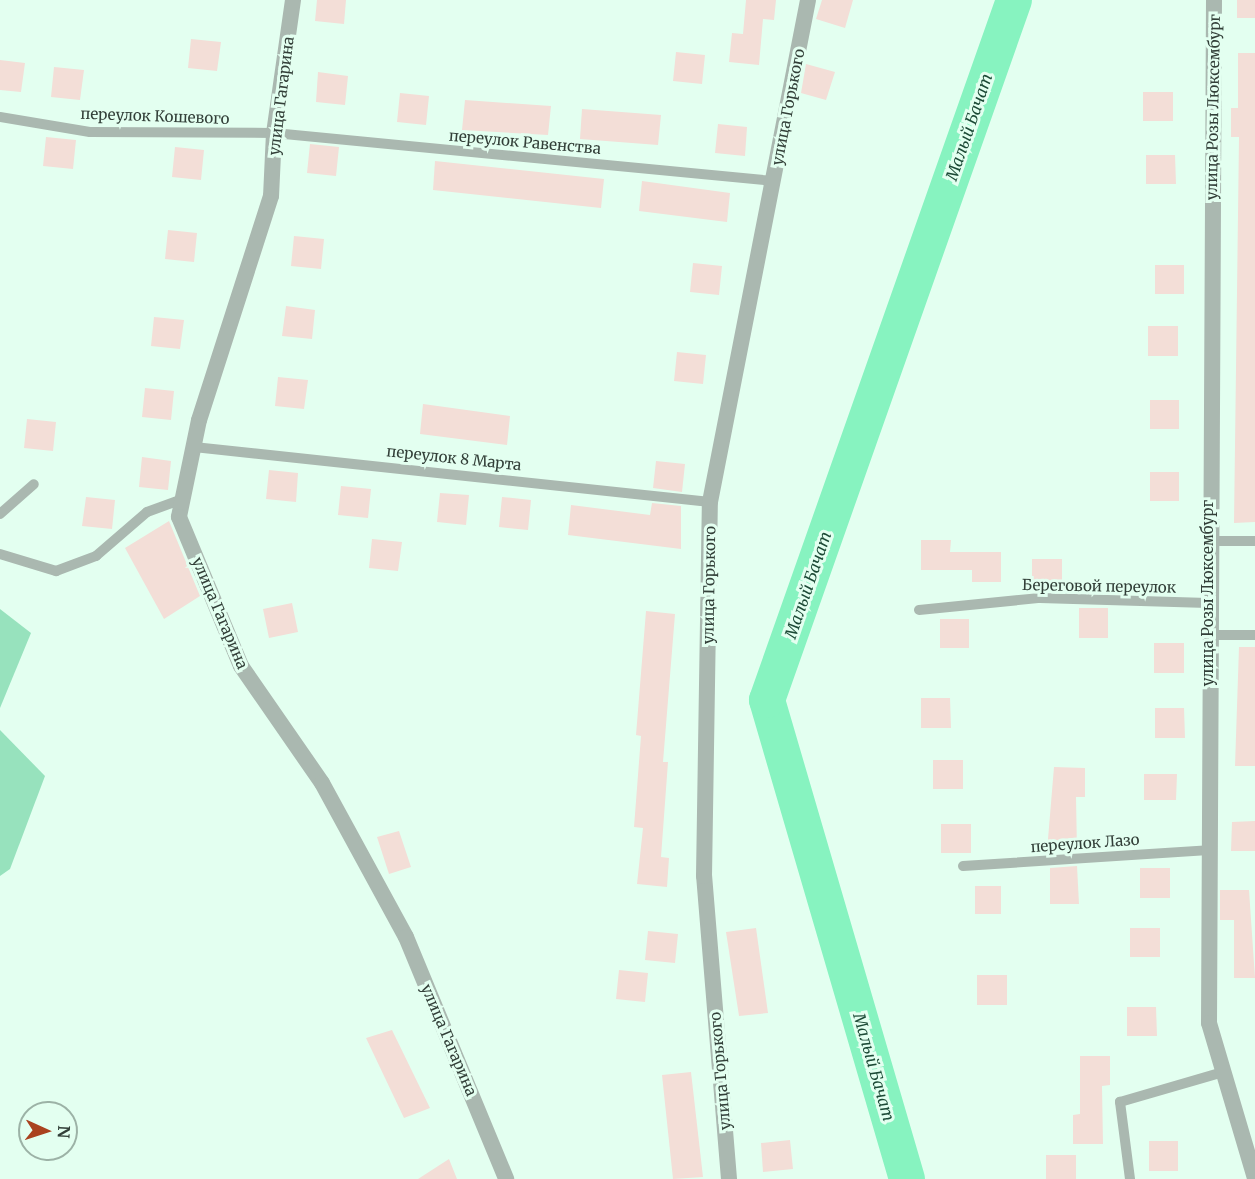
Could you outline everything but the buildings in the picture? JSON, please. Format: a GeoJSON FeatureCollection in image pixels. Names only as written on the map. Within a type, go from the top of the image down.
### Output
{"type":"FeatureCollection","features":[{"type":"Feature","properties":{"kind":"street","name":"улица Гагарина"},"geometry":{"type":"LineString","coordinates":[[293,0],[274,134],[271,196],[194,447],[179,517],[241,666],[322,783],[406,938],[506,1179]]}},
{"type":"Feature","properties":{"kind":"street","name":"улица Горького"},"geometry":{"type":"LineString","coordinates":[[729,1179],[704,876],[710,502],[808,0]]}},
{"type":"Feature","properties":{"kind":"street","name":"улица Розы Люксембург"},"geometry":{"type":"LineString","coordinates":[[1214,0],[1208,541],[1209,1023],[1255,1178]]}},
{"type":"Feature","properties":{"kind":"lane","name":"переулок Кошевого"},"geometry":{"type":"LineString","coordinates":[[0,117],[90,132],[274,134]]}},
{"type":"Feature","properties":{"kind":"lane","name":"переулок Равенства"},"geometry":{"type":"LineString","coordinates":[[274,134],[773,181]]}},
{"type":"Feature","properties":{"kind":"lane","name":"переулок 8 Марта"},"geometry":{"type":"LineString","coordinates":[[194,447],[710,502]]}},
{"type":"Feature","properties":{"kind":"lane"},"geometry":{"type":"LineString","coordinates":[[0,514],[34,484]]}},
{"type":"Feature","properties":{"kind":"lane"},"geometry":{"type":"LineString","coordinates":[[0,554],[56,570],[96,556],[147,512],[183,499]]}},
{"type":"Feature","properties":{"kind":"lane"},"geometry":{"type":"LineString","coordinates":[[1208,541],[1255,541]]}},
{"type":"Feature","properties":{"kind":"lane","name":"Береговой переулок"},"geometry":{"type":"LineString","coordinates":[[919,610],[1040,598],[1208,603]]}},
{"type":"Feature","properties":{"kind":"lane"},"geometry":{"type":"LineString","coordinates":[[1208,635],[1255,635]]}},
{"type":"Feature","properties":{"kind":"lane","name":"переулок Лазо"},"geometry":{"type":"LineString","coordinates":[[963,866],[1208,850]]}},
{"type":"Feature","properties":{"kind":"lane"},"geometry":{"type":"LineString","coordinates":[[1130,1179],[1120,1102],[1223,1072]]}},
{"type":"Feature","properties":{"kind":"green space"},"geometry":{"type":"Polygon","coordinates":[[[0,609],[31,633],[0,708],[0,609]]]}},
{"type":"Feature","properties":{"kind":"green space"},"geometry":{"type":"Polygon","coordinates":[[[0,730],[45,776],[10,869],[0,876],[0,730]]]}},
{"type":"Feature","properties":{"kind":"waterway","name":"Малый Бачат"},"geometry":{"type":"LineString","coordinates":[[907,1179],[767,700],[1014,0]]}}]}
